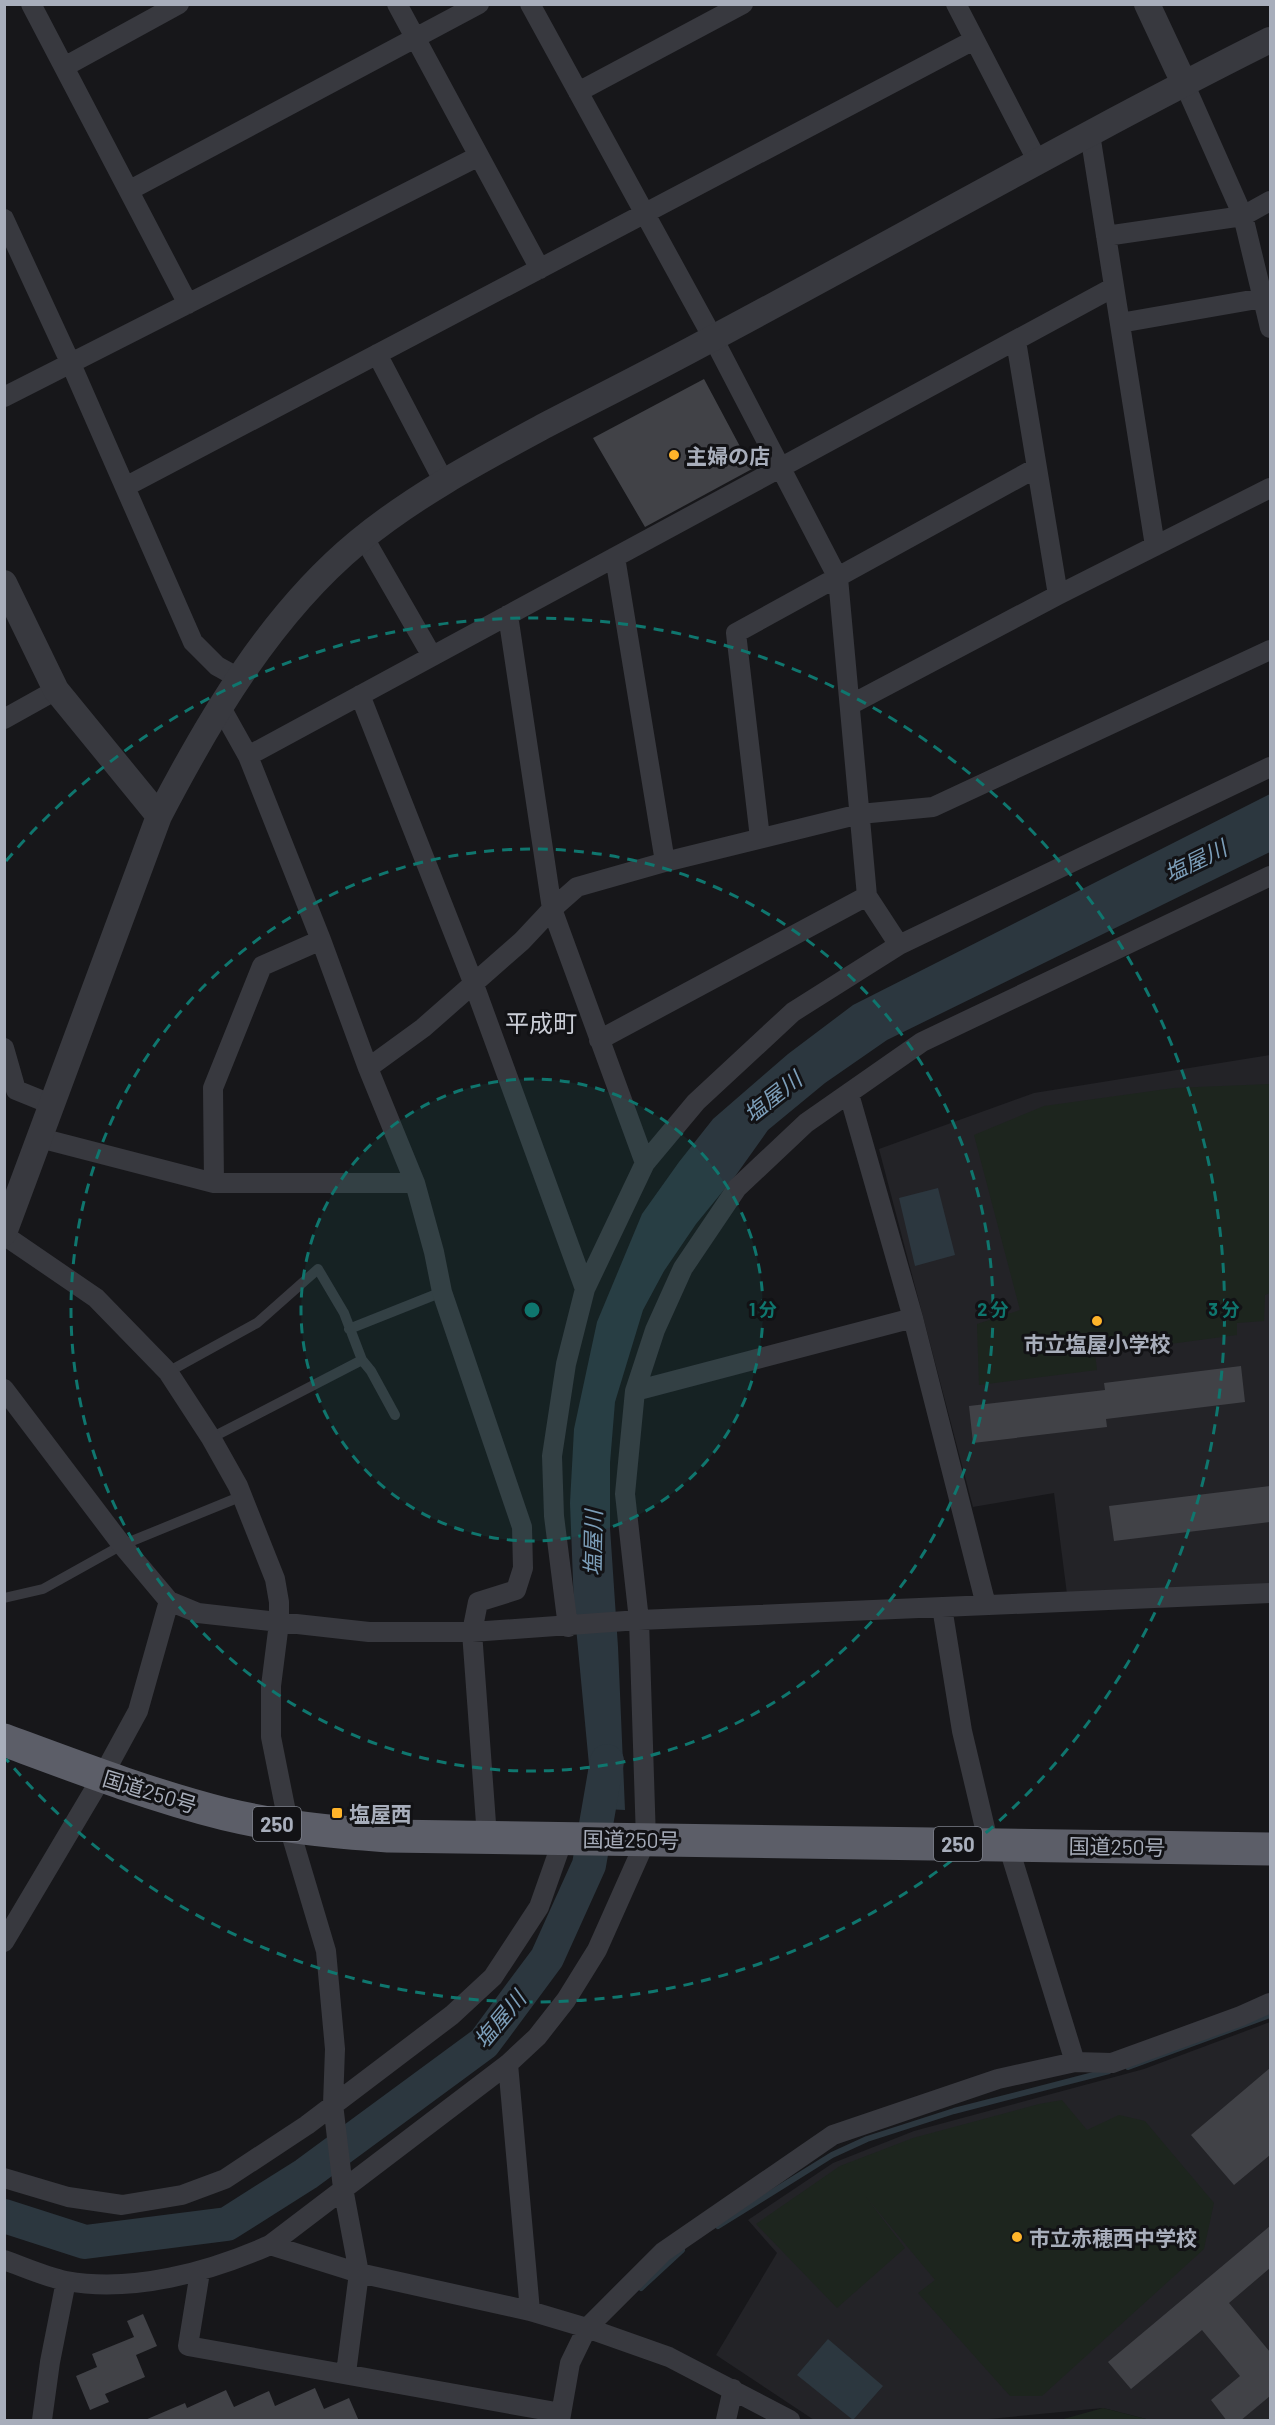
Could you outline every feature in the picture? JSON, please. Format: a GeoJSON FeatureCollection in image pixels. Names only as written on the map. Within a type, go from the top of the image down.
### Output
{"type":"FeatureCollection","features":[{"type":"Feature","properties":{"kind":"highway","name":"国道250号"},"geometry":{"type":"LineString","coordinates":[[4,1740],[102,1777],[228,1815],[289,1827],[388,1836],[1270,1849]]}},
{"type":"Feature","properties":{"kind":"street"},"geometry":{"type":"LineString","coordinates":[[31,4],[188,304]]}},
{"type":"Feature","properties":{"kind":"street"},"geometry":{"type":"LineString","coordinates":[[64,67],[179,4]]}},
{"type":"Feature","properties":{"kind":"street"},"geometry":{"type":"LineString","coordinates":[[397,4],[540,269]]}},
{"type":"Feature","properties":{"kind":"street"},"geometry":{"type":"LineString","coordinates":[[130,190],[479,4]]}},
{"type":"Feature","properties":{"kind":"street"},"geometry":{"type":"LineString","coordinates":[[530,4],[713,338],[838,578],[867,896],[898,945]]}},
{"type":"Feature","properties":{"kind":"street"},"geometry":{"type":"LineString","coordinates":[[578,92],[743,4]]}},
{"type":"Feature","properties":{"kind":"street"},"geometry":{"type":"LineString","coordinates":[[956,4],[1038,162]]}},
{"type":"Feature","properties":{"kind":"street"},"geometry":{"type":"LineString","coordinates":[[1147,4],[1185,83],[1243,216],[1270,328]]}},
{"type":"Feature","properties":{"kind":"street"},"geometry":{"type":"LineString","coordinates":[[125,487],[974,40]]}},
{"type":"Feature","properties":{"kind":"street"},"geometry":{"type":"LineString","coordinates":[[346,2373],[359,2273],[342,2188],[333,2104],[335,2049],[326,1951],[289,1827],[272,1737],[272,1686],[279,1623],[279,1602],[275,1579],[242,1496],[211,1438],[168,1372],[96,1298],[4,1234],[159,816],[192,752],[237,677],[305,595],[364,538],[404,506],[484,458],[713,338],[1185,83],[1270,40]]}},
{"type":"Feature","properties":{"kind":"street"},"geometry":{"type":"LineString","coordinates":[[1090,134],[1155,546]]}},
{"type":"Feature","properties":{"kind":"street"},"geometry":{"type":"LineString","coordinates":[[4,398],[479,156]]}},
{"type":"Feature","properties":{"kind":"street"},"geometry":{"type":"LineString","coordinates":[[1106,236],[1243,216],[1270,201]]}},
{"type":"Feature","properties":{"kind":"street"},"geometry":{"type":"LineString","coordinates":[[4,219],[71,364],[193,642],[217,666],[237,677]]}},
{"type":"Feature","properties":{"kind":"street"},"geometry":{"type":"LineString","coordinates":[[248,756],[1114,288]]}},
{"type":"Feature","properties":{"kind":"street"},"geometry":{"type":"LineString","coordinates":[[1120,323],[1263,298]]}},
{"type":"Feature","properties":{"kind":"street"},"geometry":{"type":"LineString","coordinates":[[1016,340],[1058,595]]}},
{"type":"Feature","properties":{"kind":"street"},"geometry":{"type":"LineString","coordinates":[[377,354],[444,482]]}},
{"type":"Feature","properties":{"kind":"street"},"geometry":{"type":"LineString","coordinates":[[760,838],[736,633],[1036,468]]}},
{"type":"Feature","properties":{"kind":"street"},"geometry":{"type":"LineString","coordinates":[[849,705],[1058,595],[1270,488]]}},
{"type":"Feature","properties":{"kind":"street"},"geometry":{"type":"LineString","coordinates":[[364,538],[432,656]]}},
{"type":"Feature","properties":{"kind":"street"},"geometry":{"type":"LineString","coordinates":[[615,557],[665,862]]}},
{"type":"Feature","properties":{"kind":"street"},"geometry":{"type":"LineString","coordinates":[[4,583],[56,690],[159,816]]}},
{"type":"Feature","properties":{"kind":"street"},"geometry":{"type":"LineString","coordinates":[[508,615],[552,909],[645,1163]]}},
{"type":"Feature","properties":{"kind":"street"},"geometry":{"type":"LineString","coordinates":[[368,1068],[423,1028],[522,941],[552,909],[577,887],[665,862],[860,814],[933,807],[1270,650]]}},
{"type":"Feature","properties":{"kind":"street"},"geometry":{"type":"LineString","coordinates":[[4,719],[56,690]]}},
{"type":"Feature","properties":{"kind":"street"},"geometry":{"type":"LineString","coordinates":[[360,695],[474,982],[585,1289]]}},
{"type":"Feature","properties":{"kind":"street"},"geometry":{"type":"LineString","coordinates":[[220,706],[248,756],[321,940],[368,1068],[415,1183],[434,1252],[442,1292],[522,1527],[523,1568],[516,1590],[477,1602],[472,1632],[488,1837]]}},
{"type":"Feature","properties":{"kind":"street"},"geometry":{"type":"LineString","coordinates":[[568,1627],[554,1516],[552,1456],[566,1364],[585,1289],[645,1163],[696,1102],[793,1012],[898,945],[1270,767]]}},
{"type":"Feature","properties":{"kind":"street"},"geometry":{"type":"LineString","coordinates":[[4,2260],[66,2281],[113,2283],[150,2281],[200,2272],[237,2260],[270,2245],[508,2064],[537,2037],[566,2001],[597,1950],[646,1839],[639,1620],[625,1494],[635,1391],[655,1330],[683,1268],[737,1188],[806,1123],[922,1042],[1270,876]]}},
{"type":"Feature","properties":{"kind":"street"},"geometry":{"type":"LineString","coordinates":[[599,1040],[867,896]]}},
{"type":"Feature","properties":{"kind":"street"},"geometry":{"type":"LineString","coordinates":[[214,1183],[213,1088],[262,966],[321,940]]}},
{"type":"Feature","properties":{"kind":"street"},"geometry":{"type":"LineString","coordinates":[[4,1048],[10,1091],[53,1105]]}},
{"type":"Feature","properties":{"kind":"street"},"geometry":{"type":"LineString","coordinates":[[849,1094],[913,1318],[986,1605]]}},
{"type":"Feature","properties":{"kind":"street"},"geometry":{"type":"LineString","coordinates":[[39,1138],[214,1183],[415,1183]]}},
{"type":"Feature","properties":{"kind":"street"},"geometry":{"type":"LineString","coordinates":[[635,1391],[913,1318]]}},
{"type":"Feature","properties":{"kind":"street"},"geometry":{"type":"LineString","coordinates":[[4,1389],[122,1545],[169,1601],[198,1613],[369,1632],[472,1632],[568,1627],[639,1620],[1270,1593]]}},
{"type":"Feature","properties":{"kind":"street"},"geometry":{"type":"LineString","coordinates":[[4,1942],[102,1777],[138,1711],[169,1601]]}},
{"type":"Feature","properties":{"kind":"street"},"geometry":{"type":"LineString","coordinates":[[942,1607],[962,1731],[999,1845],[1075,2062]]}},
{"type":"Feature","properties":{"kind":"street"},"geometry":{"type":"LineString","coordinates":[[4,2178],[68,2197],[122,2205],[182,2195],[225,2179],[272,2150],[452,2015],[494,1977],[539,1907],[563,1839]]}},
{"type":"Feature","properties":{"kind":"street"},"geometry":{"type":"LineString","coordinates":[[200,2272],[188,2346],[346,2373],[560,2417],[570,2363],[587,2328],[663,2252],[833,2136],[998,2079],[1075,2062],[1112,2063],[1241,2016],[1270,2003]]}},
{"type":"Feature","properties":{"kind":"street"},"geometry":{"type":"LineString","coordinates":[[508,2064],[530,2311]]}},
{"type":"Feature","properties":{"kind":"street"},"geometry":{"type":"LineString","coordinates":[[270,2245],[359,2273],[530,2311],[587,2328],[669,2357],[790,2421]]}},
{"type":"Feature","properties":{"kind":"street"},"geometry":{"type":"LineString","coordinates":[[42,2421],[50,2361],[66,2281]]}},
{"type":"Feature","properties":{"kind":"street"},"geometry":{"type":"LineString","coordinates":[[726,2421],[733,2389]]}},
{"type":"Feature","properties":{"kind":"lane"},"geometry":{"type":"LineString","coordinates":[[168,1372],[257,1323],[318,1269],[344,1313],[362,1360],[371,1371],[395,1415]]}},
{"type":"Feature","properties":{"kind":"lane"},"geometry":{"type":"LineString","coordinates":[[349,1329],[442,1292]]}},
{"type":"Feature","properties":{"kind":"lane"},"geometry":{"type":"LineString","coordinates":[[211,1438],[362,1360]]}},
{"type":"Feature","properties":{"kind":"lane"},"geometry":{"type":"LineString","coordinates":[[4,1598],[43,1589],[122,1545],[242,1496]]}},
{"type":"Feature","properties":{"kind":"shaded area","name":"市立塩屋小学校"},"geometry":{"type":"Polygon","coordinates":[[[1270,1055],[1270,1587],[1067,1594],[1054,1493],[973,1507],[879,1149],[1034,1093],[1270,1055]]]}},
{"type":"Feature","properties":{"kind":"shaded area"},"geometry":{"type":"Polygon","coordinates":[[[1270,1084],[1270,1293],[1265,1295],[1264,1321],[1237,1323],[1237,1335],[1095,1354],[1097,1370],[979,1385],[977,1324],[1020,1310],[974,1135],[1044,1106],[1174,1088],[1270,1084]]]}},
{"type":"Feature","properties":{"kind":"shaded area","name":"市立赤穂西中学校"},"geometry":{"type":"Polygon","coordinates":[[[1270,2022],[1270,2420],[1150,2420],[1103,2408],[978,2420],[814,2420],[716,2355],[777,2253],[748,2220],[833,2163],[914,2131],[1144,2069],[1270,2022]]]}},
{"type":"Feature","properties":{"kind":"shaded area"},"geometry":{"type":"Polygon","coordinates":[[[1062,2100],[1087,2130],[1119,2115],[1145,2121],[1214,2203],[1204,2249],[1042,2396],[1010,2396],[918,2293],[935,2280],[866,2197],[905,2248],[837,2308],[756,2224],[840,2166],[913,2138],[1039,2104],[1062,2100]]]}},
{"type":"Feature","properties":{"kind":"shaded area"},"geometry":{"type":"Polygon","coordinates":[[[1103,2408],[1150,2420],[1060,2420],[1103,2408]]]}},
{"type":"Feature","properties":{"kind":"water"},"geometry":{"type":"Polygon","coordinates":[[[1270,794],[1270,852],[887,1040],[825,1083],[768,1130],[736,1175],[696,1224],[664,1271],[643,1310],[615,1402],[610,1463],[610,1528],[625,1810],[584,1808],[589,1765],[574,1606],[570,1503],[574,1429],[597,1322],[642,1214],[713,1119],[788,1054],[853,1005],[1270,794]]]}},
{"type":"Feature","properties":{"kind":"water"},"geometry":{"type":"Polygon","coordinates":[[[938,1188],[955,1255],[915,1266],[899,1198],[938,1188]]]}},
{"type":"Feature","properties":{"kind":"water"},"geometry":{"type":"Polygon","coordinates":[[[828,2339],[883,2386],[853,2420],[797,2375],[828,2339]]]}},
{"type":"Feature","properties":{"kind":"building","name":"主婦の店"},"geometry":{"type":"Polygon","coordinates":[[[704,379],[752,469],[645,527],[593,438],[704,379]]]}},
{"type":"Feature","properties":{"kind":"building"},"geometry":{"type":"Polygon","coordinates":[[[1241,1366],[1245,1402],[1106,1419],[1107,1427],[973,1443],[969,1406],[1105,1390],[1104,1383],[1241,1366]]]}},
{"type":"Feature","properties":{"kind":"building"},"geometry":{"type":"Polygon","coordinates":[[[1270,1486],[1270,1522],[1114,1541],[1109,1506],[1270,1486]]]}},
{"type":"Feature","properties":{"kind":"building"},"geometry":{"type":"Polygon","coordinates":[[[1270,2068],[1270,2155],[1234,2185],[1191,2135],[1270,2068]]]}},
{"type":"Feature","properties":{"kind":"building"},"geometry":{"type":"Polygon","coordinates":[[[1270,2226],[1270,2268],[1229,2303],[1270,2352],[1270,2396],[1240,2421],[1227,2421],[1211,2400],[1240,2376],[1202,2330],[1131,2389],[1108,2362],[1270,2226]]]}},
{"type":"Feature","properties":{"kind":"building"},"geometry":{"type":"Polygon","coordinates":[[[143,2314],[157,2346],[136,2355],[145,2377],[105,2394],[109,2402],[90,2410],[76,2376],[97,2367],[92,2354],[134,2337],[127,2321],[143,2314]]]}},
{"type":"Feature","properties":{"kind":"building"},"geometry":{"type":"Polygon","coordinates":[[[315,2388],[324,2409],[349,2398],[359,2421],[145,2420],[185,2403],[187,2408],[226,2390],[234,2407],[269,2391],[275,2406],[315,2388]]]}},
{"type":"Feature","properties":{"kind":"waterway","name":"塩屋川"},"geometry":{"type":"LineString","coordinates":[[4,2216],[85,2242],[227,2224],[306,2174],[484,2043],[547,1958],[589,1865],[607,1761]]}},
{"type":"Feature","properties":{"kind":"waterway"},"geometry":{"type":"LineString","coordinates":[[1128,2067],[1270,2015]]}},
{"type":"Feature","properties":{"kind":"waterway"},"geometry":{"type":"LineString","coordinates":[[718,2226],[832,2155],[867,2139],[954,2111],[1109,2071]]}},
{"type":"Feature","properties":{"kind":"waterway"},"geometry":{"type":"LineString","coordinates":[[641,2288],[682,2250]]}},
{"type":"Feature","properties":{"kind":"place","name":"主婦の店"},"geometry":{"type":"Point","coordinates":[674,455]}},
{"type":"Feature","properties":{"kind":"place","name":"市立塩屋小学校"},"geometry":{"type":"Point","coordinates":[1097,1321]}},
{"type":"Feature","properties":{"kind":"place","name":"塩屋西"},"geometry":{"type":"Point","coordinates":[337,1813]}},
{"type":"Feature","properties":{"kind":"place","name":"市立赤穂西中学校"},"geometry":{"type":"Point","coordinates":[1017,2237]}},
{"type":"Feature","properties":{"kind":"district","name":"平成町"},"geometry":{"type":"Point","coordinates":[541,1022]}}]}
